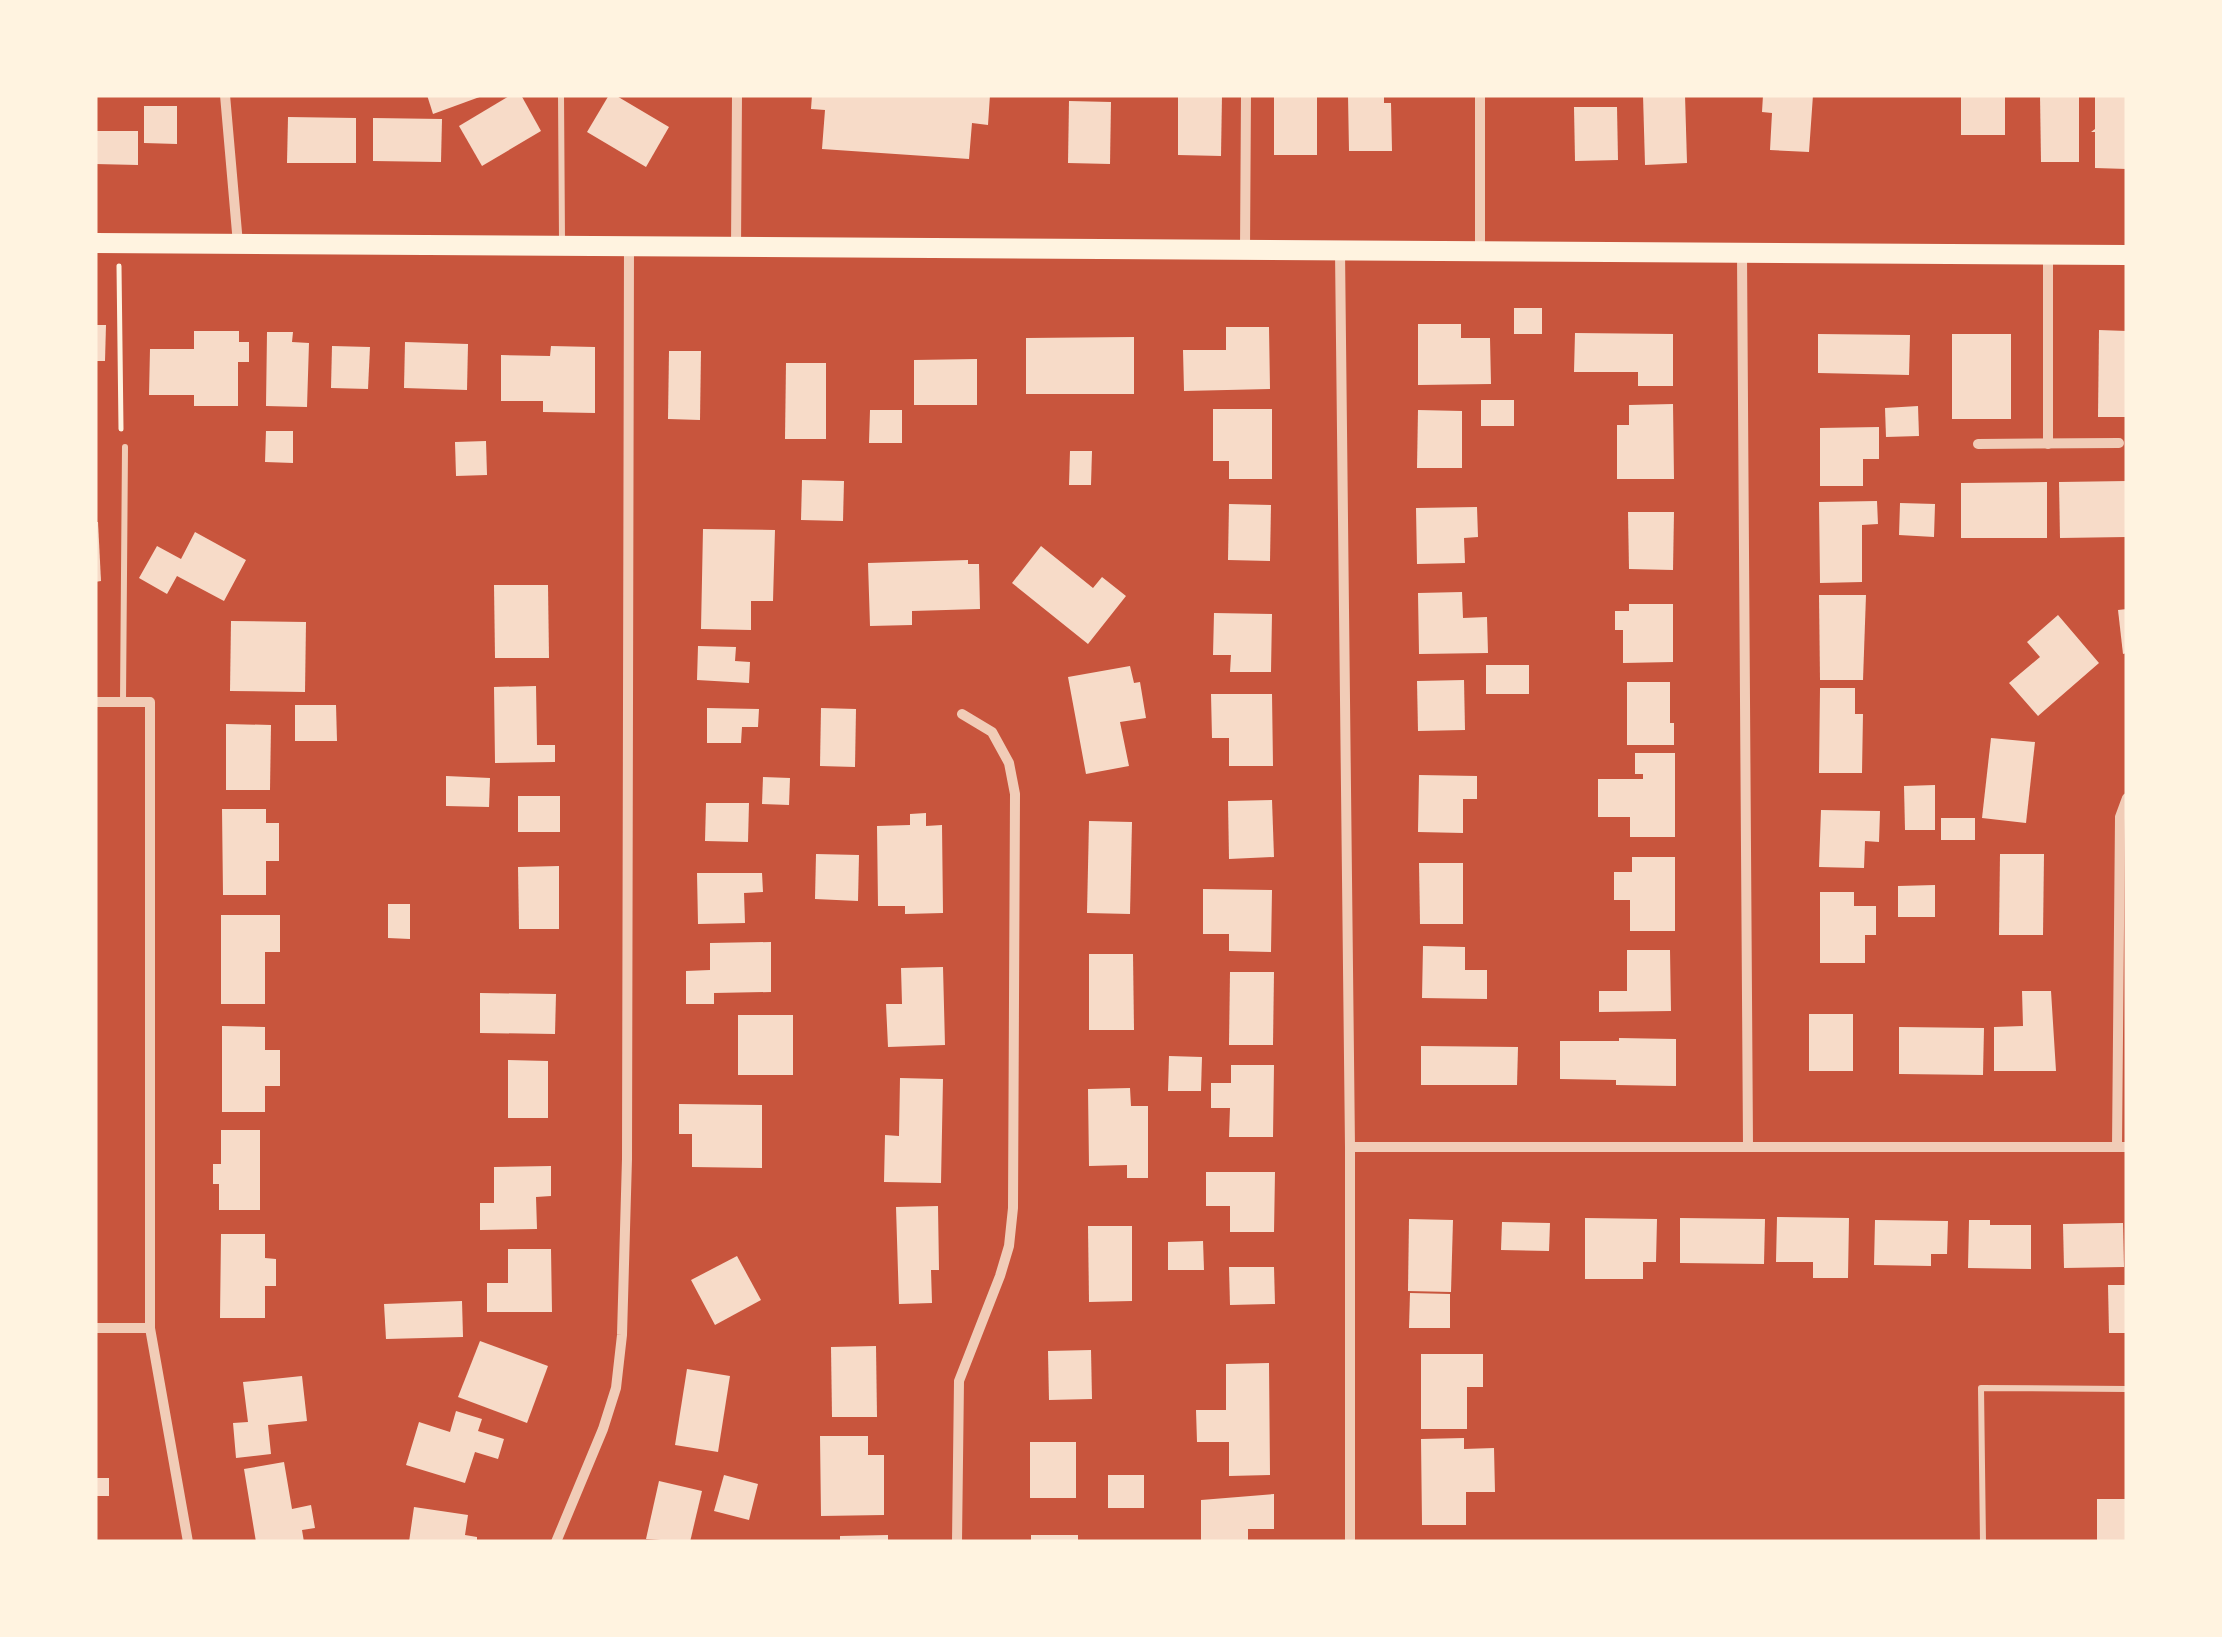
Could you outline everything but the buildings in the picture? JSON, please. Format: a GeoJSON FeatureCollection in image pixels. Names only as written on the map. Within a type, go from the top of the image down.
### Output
{"type":"FeatureCollection","features":[{"type":"Feature","properties":{"kind":"main road"},"geometry":{"type":"LineString","coordinates":[[95,243],[2127,256]]}},
{"type":"Feature","properties":{"kind":"street"},"geometry":{"type":"LineString","coordinates":[[226,95],[238,244]]}},
{"type":"Feature","properties":{"kind":"street"},"geometry":{"type":"LineString","coordinates":[[736,248],[737,95]]}},
{"type":"Feature","properties":{"kind":"street"},"geometry":{"type":"LineString","coordinates":[[1245,250],[1246,95]]}},
{"type":"Feature","properties":{"kind":"street"},"geometry":{"type":"LineString","coordinates":[[1480,95],[1480,250]]}},
{"type":"Feature","properties":{"kind":"street"},"geometry":{"type":"LineString","coordinates":[[556,1542],[603,1429],[616,1388],[622,1335],[627,1159],[629,246]]}},
{"type":"Feature","properties":{"kind":"street"},"geometry":{"type":"LineString","coordinates":[[1340,250],[1350,1146],[1350,1542]]}},
{"type":"Feature","properties":{"kind":"street"},"geometry":{"type":"LineString","coordinates":[[1742,255],[1748,1145]]}},
{"type":"Feature","properties":{"kind":"street"},"geometry":{"type":"LineString","coordinates":[[2048,256],[2048,444]]}},
{"type":"Feature","properties":{"kind":"street"},"geometry":{"type":"LineString","coordinates":[[1978,444],[2119,444]]}},
{"type":"Feature","properties":{"kind":"street"},"geometry":{"type":"LineString","coordinates":[[95,702],[150,702],[150,1328],[188,1542]]}},
{"type":"Feature","properties":{"kind":"street"},"geometry":{"type":"LineString","coordinates":[[956,1542],[959,1381],[1009,1246],[1013,1188],[1014,794],[1009,763],[992,732],[962,714]]}},
{"type":"Feature","properties":{"kind":"street"},"geometry":{"type":"LineString","coordinates":[[1350,1146],[2122,1147],[2120,817],[2127,798]]}},
{"type":"Feature","properties":{"kind":"street"},"geometry":{"type":"LineString","coordinates":[[95,1328],[150,1328]]}},
{"type":"Feature","properties":{"kind":"lane"},"geometry":{"type":"LineString","coordinates":[[561,95],[562,246]]}},
{"type":"Feature","properties":{"kind":"lane"},"geometry":{"type":"LineString","coordinates":[[123,702],[125,447]]}},
{"type":"Feature","properties":{"kind":"lane"},"geometry":{"type":"LineString","coordinates":[[1983,1542],[1981,1388],[2127,1389]]}},
{"type":"Feature","properties":{"kind":"path"},"geometry":{"type":"LineString","coordinates":[[119,289],[118,418],[125,447]]}}]}
